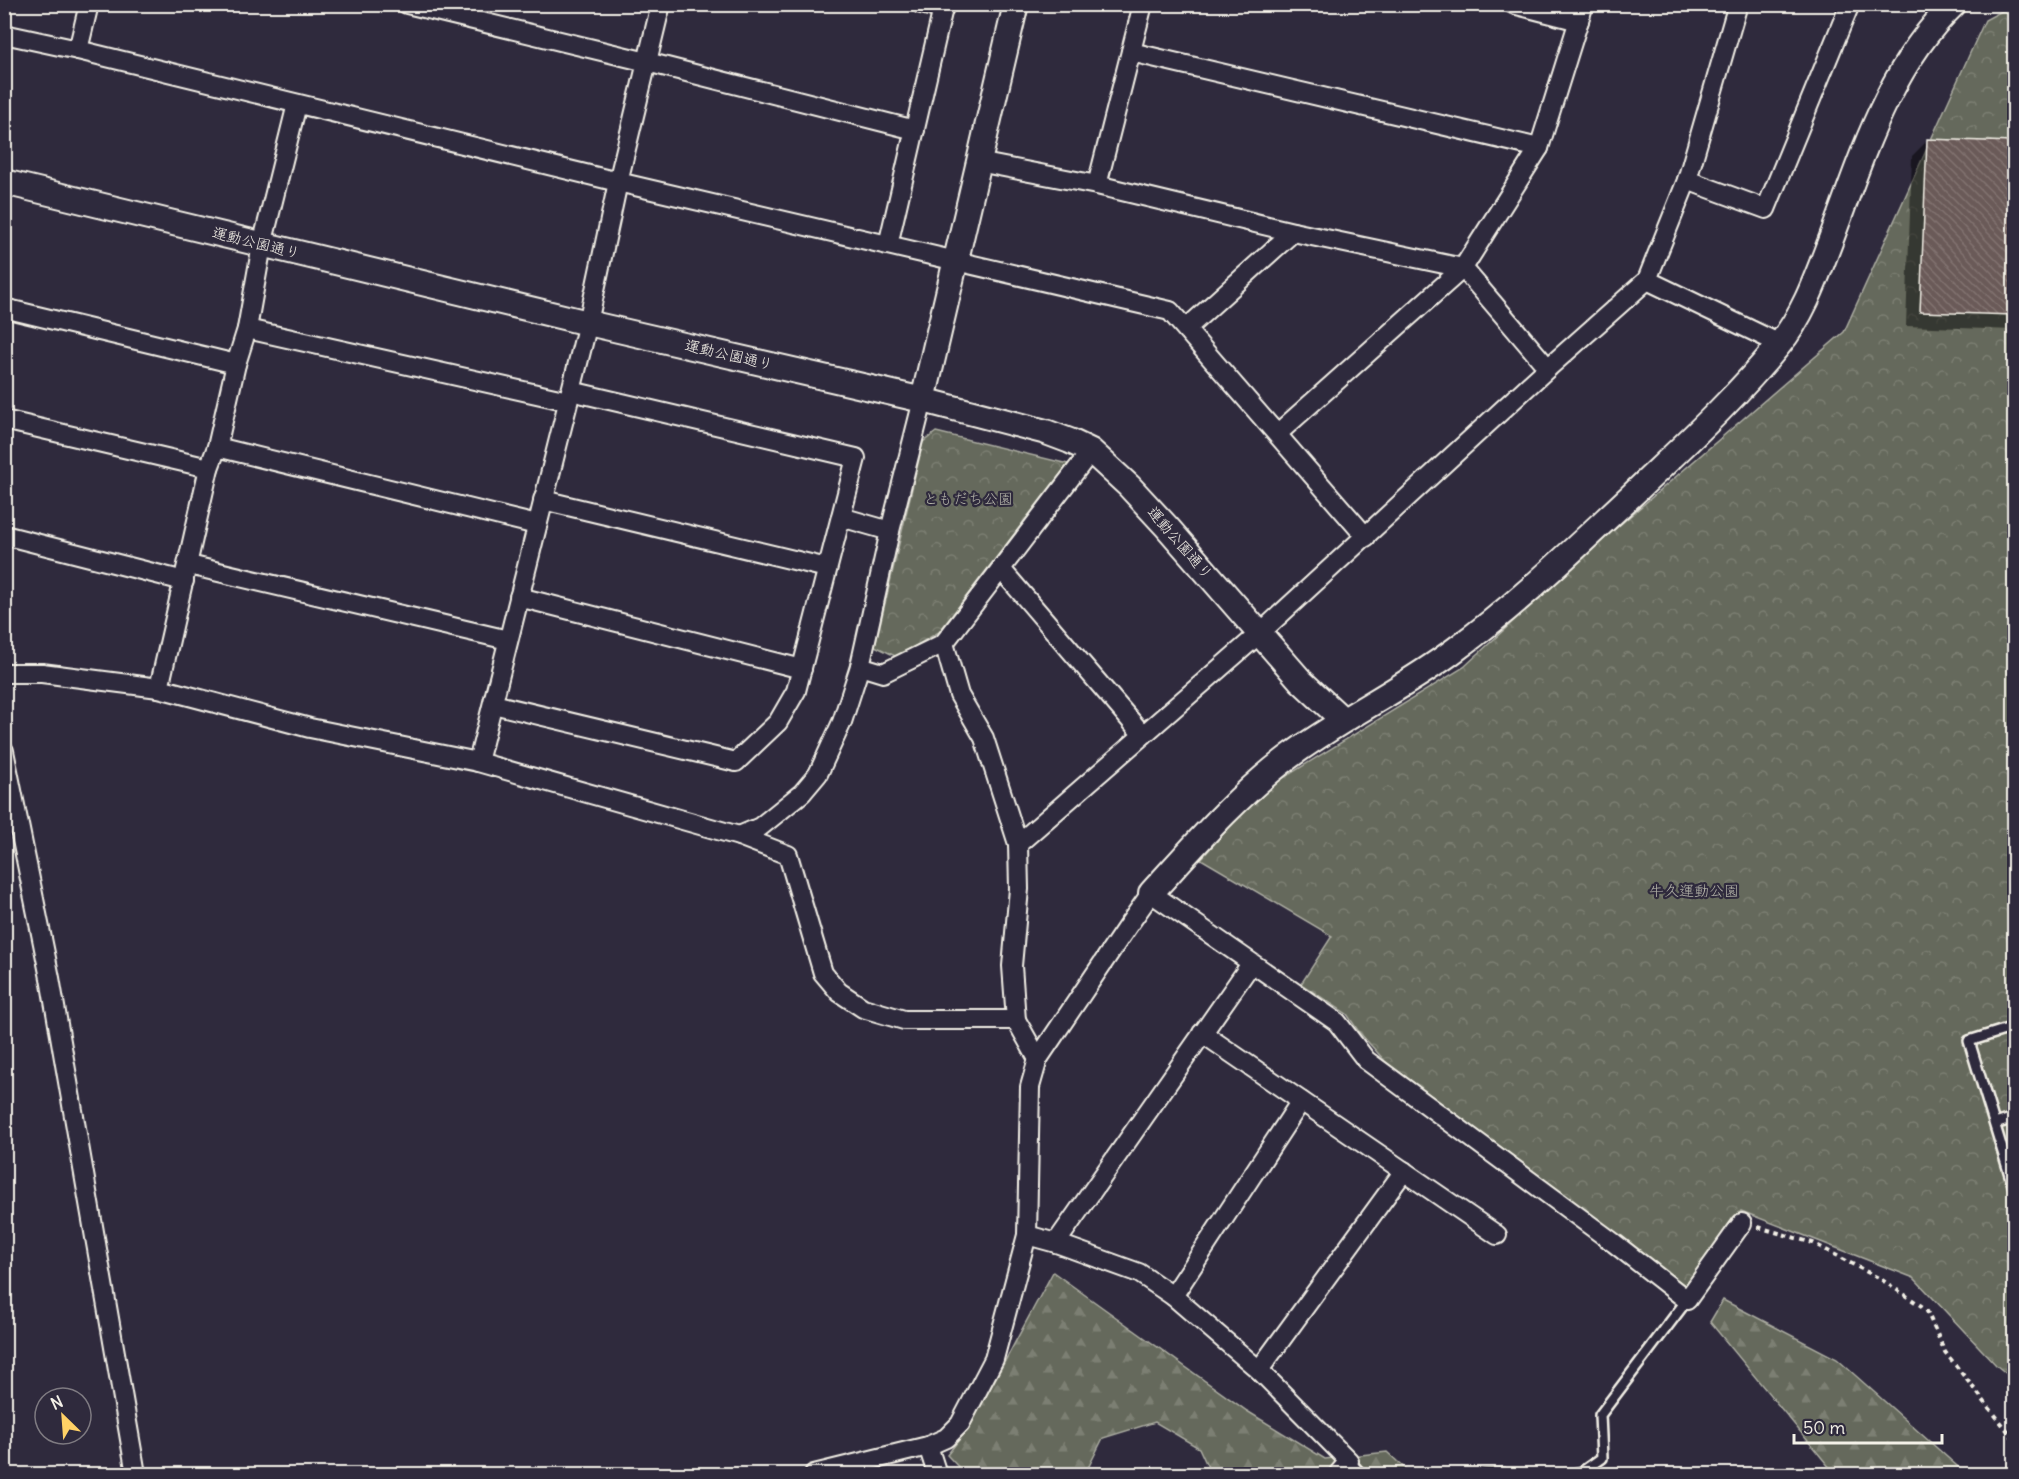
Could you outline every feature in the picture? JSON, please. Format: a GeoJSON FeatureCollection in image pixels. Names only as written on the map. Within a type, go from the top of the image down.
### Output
{"type":"FeatureCollection","features":[{"type":"Feature","properties":{"kind":"street"},"geometry":{"type":"LineString","coordinates":[[78,50],[89,4]]}},
{"type":"Feature","properties":{"kind":"street"},"geometry":{"type":"LineString","coordinates":[[407,4],[915,130]]}},
{"type":"Feature","properties":{"kind":"street"},"geometry":{"type":"LineString","coordinates":[[478,762],[588,323],[618,182],[661,4]]}},
{"type":"Feature","properties":{"kind":"street"},"geometry":{"type":"LineString","coordinates":[[888,245],[943,7],[921,4]]}},
{"type":"Feature","properties":{"kind":"street"},"geometry":{"type":"LineString","coordinates":[[739,836],[760,827],[802,793],[818,774],[843,722],[860,666],[1016,4]]}},
{"type":"Feature","properties":{"kind":"street"},"geometry":{"type":"LineString","coordinates":[[1097,185],[1143,4]]}},
{"type":"Feature","properties":{"kind":"street"},"geometry":{"type":"LineString","coordinates":[[1277,434],[1463,268],[1539,148],[1581,13],[1513,4]]}},
{"type":"Feature","properties":{"kind":"street"},"geometry":{"type":"LineString","coordinates":[[1018,844],[1259,634],[1647,280],[1687,180],[1738,4]]}},
{"type":"Feature","properties":{"kind":"street"},"geometry":{"type":"LineString","coordinates":[[1687,180],[1766,209],[1850,4]]}},
{"type":"Feature","properties":{"kind":"street"},"geometry":{"type":"LineString","coordinates":[[814,1474],[927,1446],[946,1438],[960,1424],[994,1359],[1027,1235],[1030,1087],[1038,1059],[1151,893],[1239,798],[1287,759],[1343,720],[1431,668],[1496,618],[1602,523],[1689,440],[1780,344],[1803,309],[1816,280],[1875,123],[1916,49],[1941,16],[1954,4]]}},
{"type":"Feature","properties":{"kind":"street"},"geometry":{"type":"LineString","coordinates":[[4,34],[618,182],[1170,311],[1366,537]]}},
{"type":"Feature","properties":{"kind":"street"},"geometry":{"type":"LineString","coordinates":[[1131,52],[1539,148]]}},
{"type":"Feature","properties":{"kind":"street"},"geometry":{"type":"LineString","coordinates":[[159,688],[187,573],[209,468],[217,447],[236,364],[247,328],[262,245],[297,104]]}},
{"type":"Feature","properties":{"kind":"street"},"geometry":{"type":"LineString","coordinates":[[978,162],[1097,185],[1293,232],[1463,268],[1548,368]]}},
{"type":"Feature","properties":{"kind":"street","name":"運動公園通り"},"geometry":{"type":"LineString","coordinates":[[4,182],[588,323],[923,400],[1046,432],[1070,441],[1091,452],[1129,486],[1167,526],[1301,681],[1343,720]]}},
{"type":"Feature","properties":{"kind":"street"},"geometry":{"type":"LineString","coordinates":[[1187,328],[1293,232]]}},
{"type":"Feature","properties":{"kind":"street"},"geometry":{"type":"LineString","coordinates":[[1647,280],[1780,344]]}},
{"type":"Feature","properties":{"kind":"street"},"geometry":{"type":"LineString","coordinates":[[4,308],[236,364]]}},
{"type":"Feature","properties":{"kind":"street"},"geometry":{"type":"LineString","coordinates":[[247,328],[855,458],[796,691],[778,722],[736,762],[493,704]]}},
{"type":"Feature","properties":{"kind":"street"},"geometry":{"type":"LineString","coordinates":[[4,420],[209,468]]}},
{"type":"Feature","properties":{"kind":"street"},"geometry":{"type":"LineString","coordinates":[[217,447],[537,525]]}},
{"type":"Feature","properties":{"kind":"street"},"geometry":{"type":"LineString","coordinates":[[860,666],[883,673],[944,643],[1091,452]]}},
{"type":"Feature","properties":{"kind":"street"},"geometry":{"type":"LineString","coordinates":[[543,500],[828,568]]}},
{"type":"Feature","properties":{"kind":"street"},"geometry":{"type":"LineString","coordinates":[[841,517],[890,531]]}},
{"type":"Feature","properties":{"kind":"street"},"geometry":{"type":"LineString","coordinates":[[4,535],[508,640]]}},
{"type":"Feature","properties":{"kind":"street"},"geometry":{"type":"LineString","coordinates":[[1001,569],[1143,735]]}},
{"type":"Feature","properties":{"kind":"street"},"geometry":{"type":"LineString","coordinates":[[519,597],[802,669]]}},
{"type":"Feature","properties":{"kind":"street"},"geometry":{"type":"LineString","coordinates":[[944,643],[960,695],[984,738],[1018,844],[1019,889],[1012,966],[1016,1020],[1038,1059]]}},
{"type":"Feature","properties":{"kind":"street"},"geometry":{"type":"LineString","coordinates":[[4,672],[42,673],[159,688],[310,728],[478,762],[739,836],[788,855],[824,972],[839,992],[863,1008],[904,1020],[1016,1020]]}},
{"type":"Feature","properties":{"kind":"street"},"geometry":{"type":"LineString","coordinates":[[4,751],[50,978],[136,1474]]}},
{"type":"Feature","properties":{"kind":"street"},"geometry":{"type":"LineString","coordinates":[[1151,893],[1337,1022],[1366,1060],[1614,1243],[1687,1300],[1742,1223]]}},
{"type":"Feature","properties":{"kind":"street"},"geometry":{"type":"LineString","coordinates":[[1056,1243],[1251,964]]}},
{"type":"Feature","properties":{"kind":"street"},"geometry":{"type":"LineString","coordinates":[[1202,1033],[1497,1235]]}},
{"type":"Feature","properties":{"kind":"street"},"geometry":{"type":"LineString","coordinates":[[1173,1296],[1301,1101]]}},
{"type":"Feature","properties":{"kind":"street"},"geometry":{"type":"LineString","coordinates":[[1259,1370],[1404,1171]]}},
{"type":"Feature","properties":{"kind":"street"},"geometry":{"type":"LineString","coordinates":[[1027,1235],[1139,1273],[1173,1296],[1259,1370],[1349,1470]]}},
{"type":"Feature","properties":{"kind":"street"},"geometry":{"type":"LineString","coordinates":[[927,1446],[937,1474]]}},
{"type":"Feature","properties":{"kind":"lane"},"geometry":{"type":"LineString","coordinates":[[2014,1027],[1969,1041],[2014,1188]]}},
{"type":"Feature","properties":{"kind":"lane"},"geometry":{"type":"LineString","coordinates":[[1995,1124],[2014,1118]]}},
{"type":"Feature","properties":{"kind":"lane"},"geometry":{"type":"LineString","coordinates":[[1574,1474],[1582,1472],[1602,1458],[1600,1415],[1687,1300]]}},
{"type":"Feature","properties":{"kind":"path"},"geometry":{"type":"LineString","coordinates":[[1742,1223],[1813,1243],[1882,1280],[1926,1310],[1945,1352],[2014,1439]]}},
{"type":"Feature","properties":{"kind":"green space","name":"牛久運動公園"},"geometry":{"type":"Polygon","coordinates":[[[2013,5],[2014,1380],[1996,1365],[1914,1278],[1741,1211],[1687,1287],[1385,1061],[1359,1032],[1347,1014],[1301,984],[1332,936],[1201,859],[1239,816],[1280,780],[1464,667],[1586,554],[1844,332],[1985,20],[2013,5]]]}},
{"type":"Feature","properties":{"kind":"green space","name":"ともだち公園"},"geometry":{"type":"Polygon","coordinates":[[[936,432],[1068,464],[939,632],[897,657],[875,646],[923,442],[936,432]]]}},
{"type":"Feature","properties":{"kind":"green space"},"geometry":{"type":"Polygon","coordinates":[[[1053,1272],[1247,1411],[1325,1459],[1387,1452],[1411,1474],[1211,1474],[1199,1448],[1155,1422],[1103,1438],[1085,1474],[965,1474],[947,1455],[970,1426],[1053,1272]]]}},
{"type":"Feature","properties":{"kind":"green space"},"geometry":{"type":"Polygon","coordinates":[[[1723,1300],[1837,1359],[1966,1474],[1835,1474],[1710,1322],[1723,1300]]]}},
{"type":"Feature","properties":{"kind":"green space"},"geometry":{"type":"Polygon","coordinates":[[[1505,1467],[1508,1474],[1435,1474],[1505,1467]]]}},
{"type":"Feature","properties":{"kind":"building"},"geometry":{"type":"Polygon","coordinates":[[[1927,139],[2014,142],[2014,315],[1920,312],[1927,139]]]}}]}
